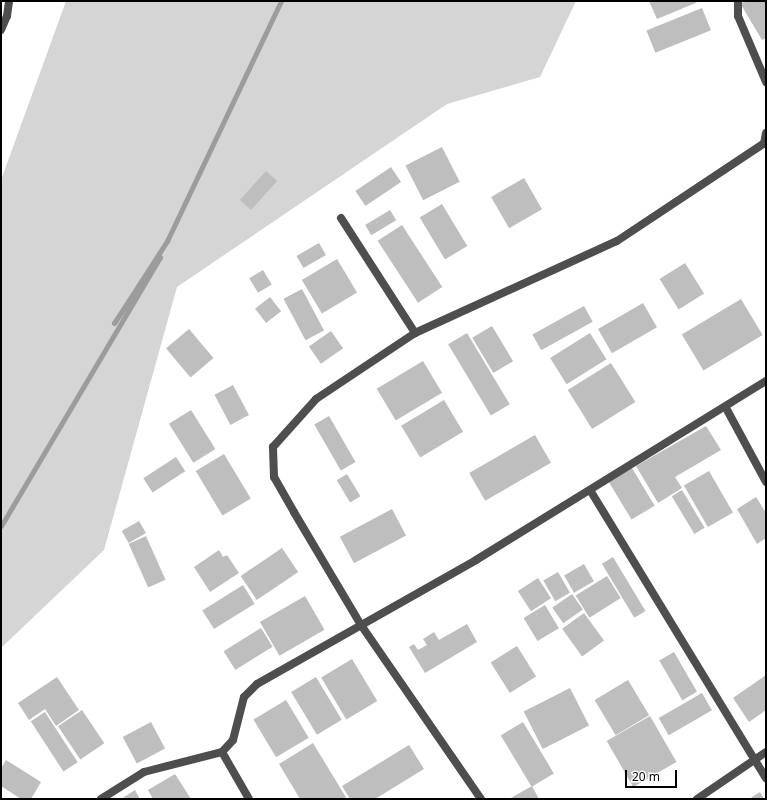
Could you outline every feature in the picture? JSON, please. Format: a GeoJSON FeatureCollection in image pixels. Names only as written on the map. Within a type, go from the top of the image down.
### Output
{"type":"FeatureCollection","features":[{"type":"Feature","properties":{"kind":"street"},"geometry":{"type":"LineString","coordinates":[[1,30],[7,16],[9,1]]}},
{"type":"Feature","properties":{"kind":"street"},"geometry":{"type":"LineString","coordinates":[[738,1],[738,16],[766,82]]}},
{"type":"Feature","properties":{"kind":"street"},"geometry":{"type":"LineString","coordinates":[[481,799],[361,625],[274,476],[274,447],[316,399],[415,333],[617,242],[765,143],[766,133]]}},
{"type":"Feature","properties":{"kind":"street"},"geometry":{"type":"LineString","coordinates":[[341,218],[415,333]]}},
{"type":"Feature","properties":{"kind":"street"},"geometry":{"type":"LineString","coordinates":[[101,799],[144,772],[222,752],[233,740],[244,697],[257,684],[476,560],[726,408],[766,381]]}},
{"type":"Feature","properties":{"kind":"street"},"geometry":{"type":"LineString","coordinates":[[726,408],[766,482]]}},
{"type":"Feature","properties":{"kind":"street"},"geometry":{"type":"LineString","coordinates":[[590,490],[766,778]]}},
{"type":"Feature","properties":{"kind":"street"},"geometry":{"type":"LineString","coordinates":[[222,752],[249,799]]}},
{"type":"Feature","properties":{"kind":"street"},"geometry":{"type":"LineString","coordinates":[[697,799],[766,752]]}},
{"type":"Feature","properties":{"kind":"shaded area"},"geometry":{"type":"Polygon","coordinates":[[[66,1],[576,1],[540,77],[447,104],[177,287],[104,550],[1,648],[1,180],[66,1]]]}},
{"type":"Feature","properties":{"kind":"building"},"geometry":{"type":"Polygon","coordinates":[[[649,1],[698,1],[698,2],[657,19],[649,1]]]}},
{"type":"Feature","properties":{"kind":"building"},"geometry":{"type":"Polygon","coordinates":[[[766,1],[766,38],[762,40],[740,3],[766,1]]]}},
{"type":"Feature","properties":{"kind":"building"},"geometry":{"type":"Polygon","coordinates":[[[702,8],[711,30],[655,53],[646,30],[702,8]]]}},
{"type":"Feature","properties":{"kind":"building"},"geometry":{"type":"Polygon","coordinates":[[[442,147],[460,182],[423,200],[405,166],[442,147]]]}},
{"type":"Feature","properties":{"kind":"building"},"geometry":{"type":"Polygon","coordinates":[[[391,167],[401,182],[365,206],[355,191],[391,167]]]}},
{"type":"Feature","properties":{"kind":"building"},"geometry":{"type":"Polygon","coordinates":[[[266,171],[277,181],[251,210],[240,200],[266,171]]]}},
{"type":"Feature","properties":{"kind":"building"},"geometry":{"type":"Polygon","coordinates":[[[524,178],[542,209],[509,228],[491,197],[524,178]]]}},
{"type":"Feature","properties":{"kind":"building"},"geometry":{"type":"Polygon","coordinates":[[[442,204],[467,246],[445,259],[420,217],[442,204]]]}},
{"type":"Feature","properties":{"kind":"building"},"geometry":{"type":"Polygon","coordinates":[[[390,210],[396,220],[371,235],[365,225],[390,210]]]}},
{"type":"Feature","properties":{"kind":"building"},"geometry":{"type":"Polygon","coordinates":[[[402,225],[442,287],[418,303],[378,241],[402,225]]]}},
{"type":"Feature","properties":{"kind":"building"},"geometry":{"type":"Polygon","coordinates":[[[319,243],[326,255],[303,268],[296,256],[319,243]]]}},
{"type":"Feature","properties":{"kind":"building"},"geometry":{"type":"Polygon","coordinates":[[[337,259],[357,292],[322,314],[302,280],[337,259]]]}},
{"type":"Feature","properties":{"kind":"building"},"geometry":{"type":"Polygon","coordinates":[[[685,263],[704,294],[679,309],[660,279],[685,263]]]}},
{"type":"Feature","properties":{"kind":"building"},"geometry":{"type":"Polygon","coordinates":[[[263,270],[272,285],[258,293],[249,278],[263,270]]]}},
{"type":"Feature","properties":{"kind":"building"},"geometry":{"type":"Polygon","coordinates":[[[302,289],[324,330],[306,340],[283,299],[302,289]]]}},
{"type":"Feature","properties":{"kind":"building"},"geometry":{"type":"Polygon","coordinates":[[[270,297],[281,311],[266,323],[255,309],[270,297]]]}},
{"type":"Feature","properties":{"kind":"building"},"geometry":{"type":"Polygon","coordinates":[[[741,299],[763,335],[703,371],[682,335],[741,299]]]}},
{"type":"Feature","properties":{"kind":"building"},"geometry":{"type":"Polygon","coordinates":[[[643,303],[657,327],[612,353],[598,329],[643,303]]]}},
{"type":"Feature","properties":{"kind":"building"},"geometry":{"type":"Polygon","coordinates":[[[584,306],[593,322],[541,350],[532,335],[584,306]]]}},
{"type":"Feature","properties":{"kind":"building"},"geometry":{"type":"Polygon","coordinates":[[[492,326],[513,361],[493,373],[472,338],[492,326]]]}},
{"type":"Feature","properties":{"kind":"building"},"geometry":{"type":"Polygon","coordinates":[[[189,329],[213,358],[190,377],[166,348],[189,329]]]}},
{"type":"Feature","properties":{"kind":"building"},"geometry":{"type":"Polygon","coordinates":[[[331,331],[343,348],[321,364],[309,346],[331,331]]]}},
{"type":"Feature","properties":{"kind":"building"},"geometry":{"type":"Polygon","coordinates":[[[467,333],[510,404],[491,415],[448,344],[467,333]]]}},
{"type":"Feature","properties":{"kind":"building"},"geometry":{"type":"Polygon","coordinates":[[[590,333],[606,359],[567,384],[550,358],[590,333]]]}},
{"type":"Feature","properties":{"kind":"building"},"geometry":{"type":"Polygon","coordinates":[[[423,361],[442,393],[396,421],[377,389],[423,361]]]}},
{"type":"Feature","properties":{"kind":"building"},"geometry":{"type":"Polygon","coordinates":[[[611,363],[635,402],[592,429],[568,390],[611,363]]]}},
{"type":"Feature","properties":{"kind":"building"},"geometry":{"type":"Polygon","coordinates":[[[233,385],[249,415],[230,425],[214,395],[233,385]]]}},
{"type":"Feature","properties":{"kind":"building"},"geometry":{"type":"Polygon","coordinates":[[[444,400],[463,432],[420,457],[401,426],[444,400]]]}},
{"type":"Feature","properties":{"kind":"building"},"geometry":{"type":"Polygon","coordinates":[[[191,410],[215,449],[193,463],[169,424],[191,410]]]}},
{"type":"Feature","properties":{"kind":"building"},"geometry":{"type":"Polygon","coordinates":[[[329,416],[356,462],[341,470],[314,424],[329,416]]]}},
{"type":"Feature","properties":{"kind":"building"},"geometry":{"type":"Polygon","coordinates":[[[706,426],[721,450],[675,477],[682,488],[658,503],[636,466],[706,426]]]}},
{"type":"Feature","properties":{"kind":"building"},"geometry":{"type":"Polygon","coordinates":[[[535,435],[551,463],[485,501],[469,473],[535,435]]]}},
{"type":"Feature","properties":{"kind":"building"},"geometry":{"type":"Polygon","coordinates":[[[224,454],[251,499],[222,516],[196,471],[224,454]]]}},
{"type":"Feature","properties":{"kind":"building"},"geometry":{"type":"Polygon","coordinates":[[[176,457],[185,471],[153,492],[143,478],[176,457]]]}},
{"type":"Feature","properties":{"kind":"building"},"geometry":{"type":"Polygon","coordinates":[[[632,468],[655,506],[632,520],[609,482],[632,468]]]}},
{"type":"Feature","properties":{"kind":"building"},"geometry":{"type":"Polygon","coordinates":[[[709,471],[733,513],[708,527],[684,486],[709,471]]]}},
{"type":"Feature","properties":{"kind":"building"},"geometry":{"type":"Polygon","coordinates":[[[347,474],[360,496],[350,502],[337,480],[347,474]]]}},
{"type":"Feature","properties":{"kind":"building"},"geometry":{"type":"Polygon","coordinates":[[[682,490],[705,528],[694,534],[672,496],[682,490]]]}},
{"type":"Feature","properties":{"kind":"building"},"geometry":{"type":"Polygon","coordinates":[[[756,497],[766,513],[766,538],[757,544],[737,509],[756,497]]]}},
{"type":"Feature","properties":{"kind":"building"},"geometry":{"type":"Polygon","coordinates":[[[392,509],[406,535],[354,563],[340,537],[392,509]]]}},
{"type":"Feature","properties":{"kind":"building"},"geometry":{"type":"Polygon","coordinates":[[[139,521],[146,533],[129,543],[122,531],[139,521]]]}},
{"type":"Feature","properties":{"kind":"building"},"geometry":{"type":"Polygon","coordinates":[[[146,536],[166,580],[148,588],[129,544],[146,536]]]}},
{"type":"Feature","properties":{"kind":"building"},"geometry":{"type":"Polygon","coordinates":[[[282,548],[298,572],[257,600],[241,576],[282,548]]]}},
{"type":"Feature","properties":{"kind":"building"},"geometry":{"type":"Polygon","coordinates":[[[219,550],[223,557],[227,555],[239,573],[210,592],[194,567],[219,550]]]}},
{"type":"Feature","properties":{"kind":"building"},"geometry":{"type":"Polygon","coordinates":[[[613,557],[645,611],[634,618],[602,564],[613,557]]]}},
{"type":"Feature","properties":{"kind":"building"},"geometry":{"type":"Polygon","coordinates":[[[584,564],[594,581],[574,593],[564,576],[584,564]]]}},
{"type":"Feature","properties":{"kind":"building"},"geometry":{"type":"Polygon","coordinates":[[[558,572],[570,593],[555,601],[543,580],[558,572]]]}},
{"type":"Feature","properties":{"kind":"building"},"geometry":{"type":"Polygon","coordinates":[[[607,576],[621,598],[589,618],[576,596],[607,576]]]}},
{"type":"Feature","properties":{"kind":"building"},"geometry":{"type":"Polygon","coordinates":[[[538,578],[551,598],[531,611],[518,591],[538,578]]]}},
{"type":"Feature","properties":{"kind":"building"},"geometry":{"type":"Polygon","coordinates":[[[243,585],[255,604],[214,629],[202,610],[243,585]]]}},
{"type":"Feature","properties":{"kind":"building"},"geometry":{"type":"Polygon","coordinates":[[[572,594],[583,610],[563,623],[552,608],[572,594]]]}},
{"type":"Feature","properties":{"kind":"building"},"geometry":{"type":"Polygon","coordinates":[[[305,596],[324,630],[279,656],[260,622],[305,596]]]}},
{"type":"Feature","properties":{"kind":"building"},"geometry":{"type":"Polygon","coordinates":[[[545,605],[559,628],[537,641],[524,618],[545,605]]]}},
{"type":"Feature","properties":{"kind":"building"},"geometry":{"type":"Polygon","coordinates":[[[584,613],[604,641],[582,656],[562,629],[584,613]]]}},
{"type":"Feature","properties":{"kind":"building"},"geometry":{"type":"Polygon","coordinates":[[[467,624],[477,642],[425,673],[409,647],[414,644],[418,650],[427,645],[423,639],[434,632],[439,640],[467,624]]]}},
{"type":"Feature","properties":{"kind":"building"},"geometry":{"type":"Polygon","coordinates":[[[261,628],[273,647],[235,670],[224,651],[261,628]]]}},
{"type":"Feature","properties":{"kind":"building"},"geometry":{"type":"Polygon","coordinates":[[[517,646],[536,677],[510,693],[491,662],[517,646]]]}},
{"type":"Feature","properties":{"kind":"building"},"geometry":{"type":"Polygon","coordinates":[[[674,652],[697,692],[682,700],[659,660],[674,652]]]}},
{"type":"Feature","properties":{"kind":"building"},"geometry":{"type":"Polygon","coordinates":[[[352,659],[377,701],[346,720],[321,678],[352,659]]]}},
{"type":"Feature","properties":{"kind":"building"},"geometry":{"type":"Polygon","coordinates":[[[766,675],[766,710],[749,722],[733,698],[766,675]]]}},
{"type":"Feature","properties":{"kind":"building"},"geometry":{"type":"Polygon","coordinates":[[[57,677],[79,710],[56,726],[45,709],[29,720],[18,703],[57,677]]]}},
{"type":"Feature","properties":{"kind":"building"},"geometry":{"type":"Polygon","coordinates":[[[316,677],[342,720],[317,735],[291,692],[316,677]]]}},
{"type":"Feature","properties":{"kind":"building"},"geometry":{"type":"Polygon","coordinates":[[[628,680],[649,715],[616,735],[595,700],[628,680]]]}},
{"type":"Feature","properties":{"kind":"building"},"geometry":{"type":"Polygon","coordinates":[[[570,688],[589,725],[543,749],[524,712],[570,688]]]}},
{"type":"Feature","properties":{"kind":"building"},"geometry":{"type":"Polygon","coordinates":[[[702,693],[712,710],[669,735],[659,718],[702,693]]]}},
{"type":"Feature","properties":{"kind":"building"},"geometry":{"type":"Polygon","coordinates":[[[286,700],[309,738],[276,757],[253,720],[286,700]]]}},
{"type":"Feature","properties":{"kind":"building"},"geometry":{"type":"Polygon","coordinates":[[[82,710],[104,743],[80,759],[58,726],[82,710]]]}},
{"type":"Feature","properties":{"kind":"building"},"geometry":{"type":"Polygon","coordinates":[[[45,712],[78,762],[63,772],[31,721],[45,712]]]}},
{"type":"Feature","properties":{"kind":"building"},"geometry":{"type":"Polygon","coordinates":[[[650,716],[676,762],[633,787],[607,741],[650,716]]]}},
{"type":"Feature","properties":{"kind":"building"},"geometry":{"type":"Polygon","coordinates":[[[151,722],[165,748],[137,764],[123,737],[151,722]]]}},
{"type":"Feature","properties":{"kind":"building"},"geometry":{"type":"Polygon","coordinates":[[[523,722],[554,773],[532,787],[501,735],[523,722]]]}},
{"type":"Feature","properties":{"kind":"building"},"geometry":{"type":"Polygon","coordinates":[[[313,743],[347,799],[300,799],[279,764],[313,743]]]}},
{"type":"Feature","properties":{"kind":"building"},"geometry":{"type":"Polygon","coordinates":[[[409,745],[424,769],[375,799],[350,799],[342,786],[409,745]]]}},
{"type":"Feature","properties":{"kind":"building"},"geometry":{"type":"Polygon","coordinates":[[[6,760],[41,782],[31,799],[21,799],[1,786],[1,768],[6,760]]]}},
{"type":"Feature","properties":{"kind":"building"},"geometry":{"type":"Polygon","coordinates":[[[175,774],[191,799],[153,799],[148,790],[175,774]]]}},
{"type":"Feature","properties":{"kind":"building"},"geometry":{"type":"Polygon","coordinates":[[[532,786],[539,799],[509,799],[532,786]]]}},
{"type":"Feature","properties":{"kind":"building"},"geometry":{"type":"Polygon","coordinates":[[[135,790],[140,799],[121,799],[135,790]]]}},
{"type":"Feature","properties":{"kind":"building"},"geometry":{"type":"Polygon","coordinates":[[[760,792],[764,799],[749,799],[760,792]]]}},
{"type":"Feature","properties":{"kind":"waterway"},"geometry":{"type":"LineString","coordinates":[[1,526],[160,257],[114,323],[167,241],[281,1]]}}]}
